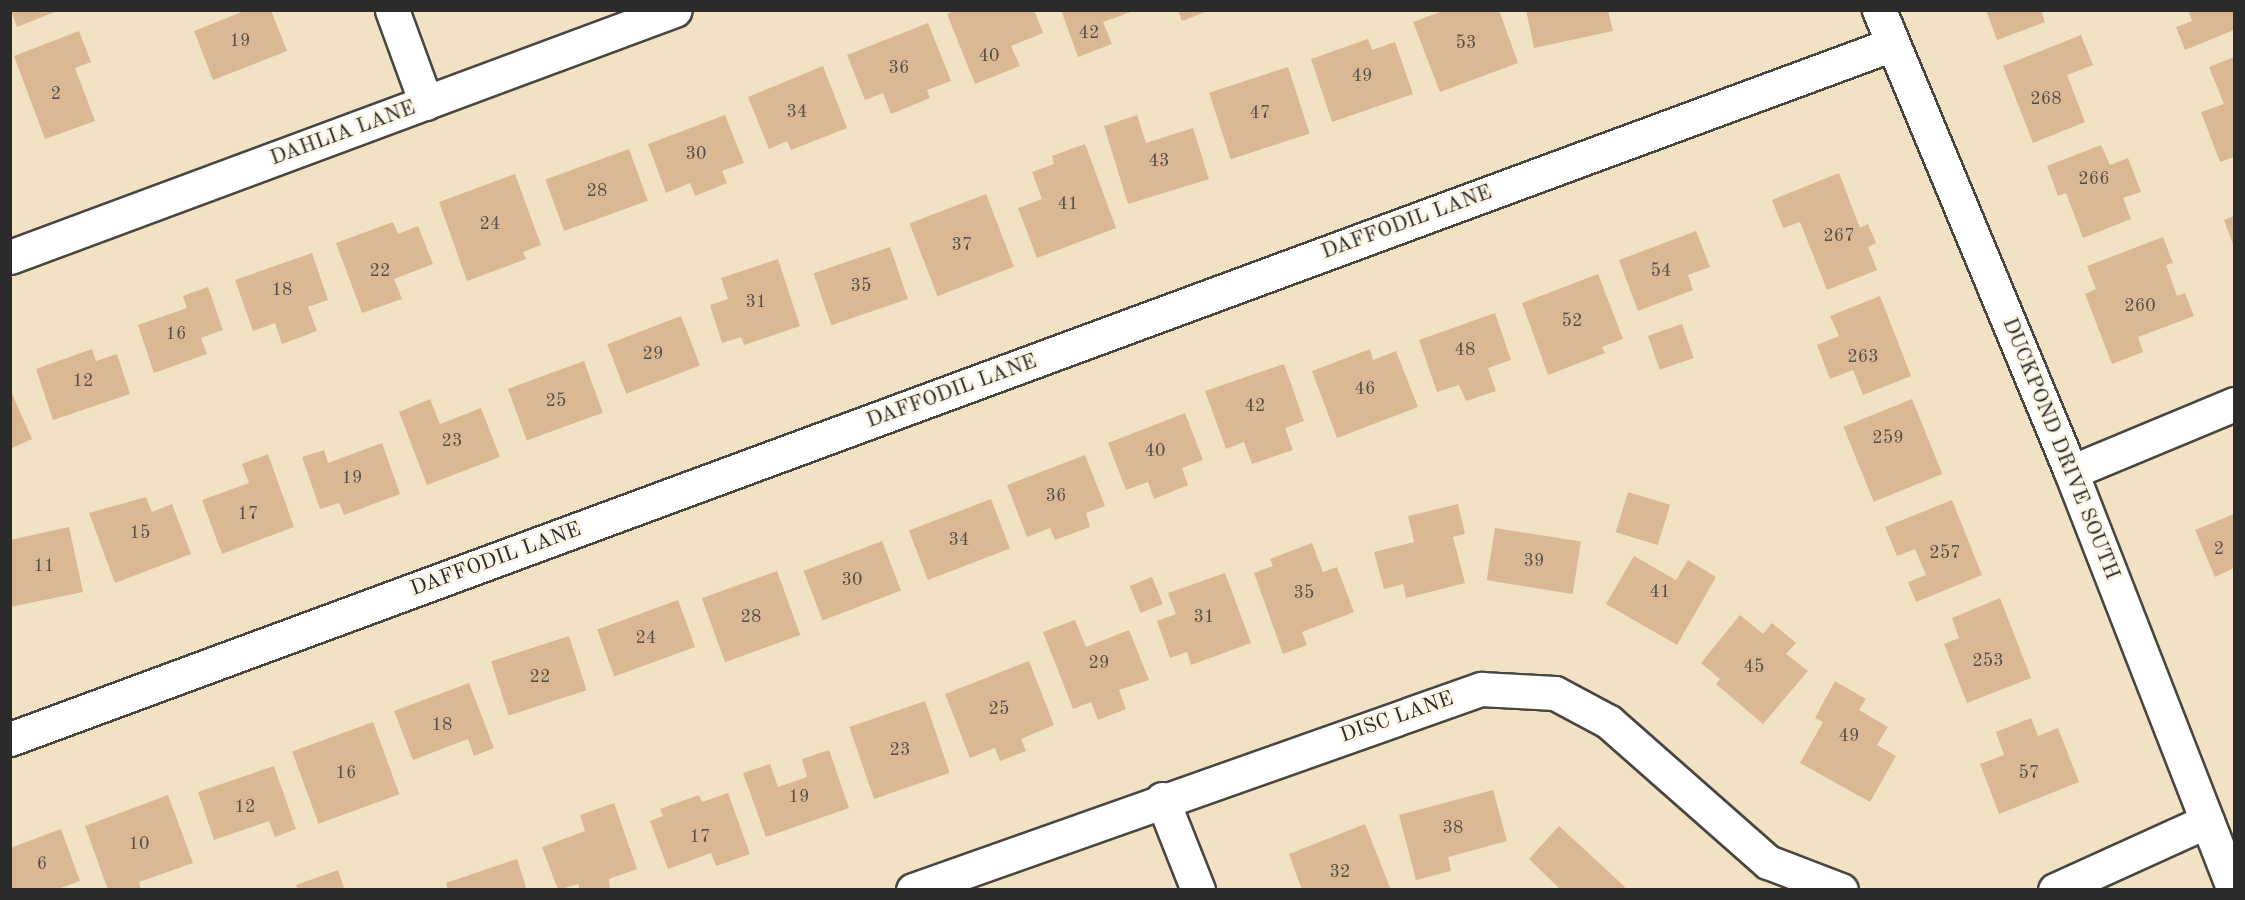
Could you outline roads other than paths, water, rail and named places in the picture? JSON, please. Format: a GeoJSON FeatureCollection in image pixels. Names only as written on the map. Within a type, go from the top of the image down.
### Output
{"type":"FeatureCollection","features":[{"type":"Feature","properties":{"kind":"street"},"geometry":{"type":"LineString","coordinates":[[392,10],[426,103]]}},
{"type":"Feature","properties":{"kind":"street","name":"DAHLIA LANE"},"geometry":{"type":"LineString","coordinates":[[10,257],[675,10]]}},
{"type":"Feature","properties":{"kind":"street","name":"DUCKPOND DRIVE SOUTH"},"geometry":{"type":"LineString","coordinates":[[1879,10],[2071,472],[2234,890]]}},
{"type":"Feature","properties":{"kind":"street","name":"DAFFODIL LANE"},"geometry":{"type":"LineString","coordinates":[[10,740],[1893,44]]}},
{"type":"Feature","properties":{"kind":"street"},"geometry":{"type":"LineString","coordinates":[[2071,472],[2235,404]]}},
{"type":"Feature","properties":{"kind":"street","name":"DISC LANE"},"geometry":{"type":"LineString","coordinates":[[913,890],[1162,799],[1481,689],[1555,693],[1609,722],[1768,862],[1842,890]]}},
{"type":"Feature","properties":{"kind":"street"},"geometry":{"type":"LineString","coordinates":[[1162,799],[1198,890]]}},
{"type":"Feature","properties":{"kind":"street"},"geometry":{"type":"LineString","coordinates":[[2055,890],[2207,821]]}}]}
